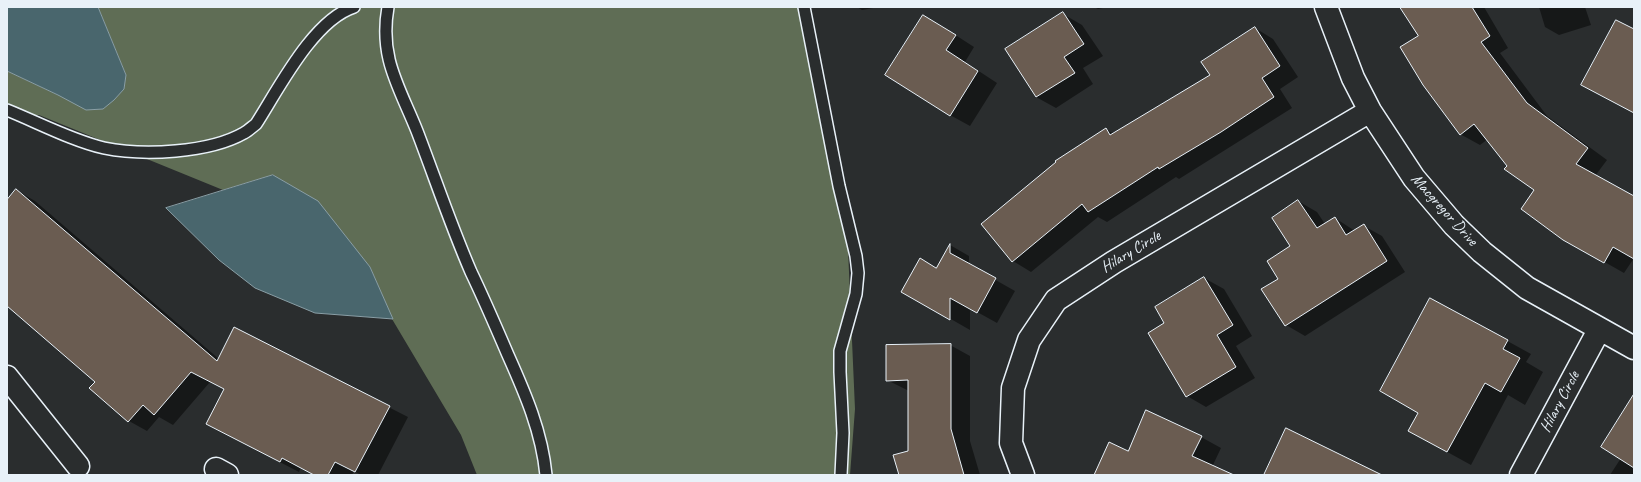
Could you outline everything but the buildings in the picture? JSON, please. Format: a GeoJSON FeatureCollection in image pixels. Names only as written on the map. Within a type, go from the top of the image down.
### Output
{"type":"FeatureCollection","features":[{"type":"Feature","properties":{"kind":"street","name":"Macgregor Drive"},"geometry":{"type":"LineString","coordinates":[[1326,7],[1353,78],[1370,111],[1414,178],[1454,225],[1482,252],[1527,288],[1599,330],[1634,348]]}},
{"type":"Feature","properties":{"kind":"street","name":"Hilary Circle"},"geometry":{"type":"LineString","coordinates":[[1023,475],[1011,443],[1013,388],[1029,340],[1056,300],[1114,262],[1370,111]]}},
{"type":"Feature","properties":{"kind":"street","name":"Hilary Circle"},"geometry":{"type":"LineString","coordinates":[[1521,475],[1599,330]]}},
{"type":"Feature","properties":{"kind":"street"},"geometry":{"type":"LineString","coordinates":[[7,377],[78,466]]}},
{"type":"Feature","properties":{"kind":"lane"},"geometry":{"type":"LineString","coordinates":[[7,110],[81,141],[103,148],[134,152],[159,152],[194,148],[226,141],[245,133],[256,124],[307,46],[335,17],[354,7]]}},
{"type":"Feature","properties":{"kind":"lane"},"geometry":{"type":"LineString","coordinates":[[388,7],[386,18],[386,46],[390,66],[398,89],[416,129],[462,251],[529,402],[539,439],[546,475]]}},
{"type":"Feature","properties":{"kind":"lane"},"geometry":{"type":"LineString","coordinates":[[804,7],[839,186],[856,256],[858,273],[856,294],[840,352],[843,433],[841,475]]}},
{"type":"Feature","properties":{"kind":"green space"},"geometry":{"type":"Polygon","coordinates":[[[98,7],[799,7],[847,226],[855,409],[850,475],[477,475],[461,435],[392,319],[370,267],[273,175],[223,190],[39,115],[7,116],[7,71],[58,95],[126,75],[98,7]]]}},
{"type":"Feature","properties":{"kind":"water"},"geometry":{"type":"Polygon","coordinates":[[[7,7],[98,7],[126,75],[124,89],[103,109],[86,110],[7,71],[7,7]]]}},
{"type":"Feature","properties":{"kind":"water"},"geometry":{"type":"Polygon","coordinates":[[[273,175],[318,201],[370,267],[393,319],[315,313],[255,288],[219,260],[166,208],[273,175]]]}}]}
